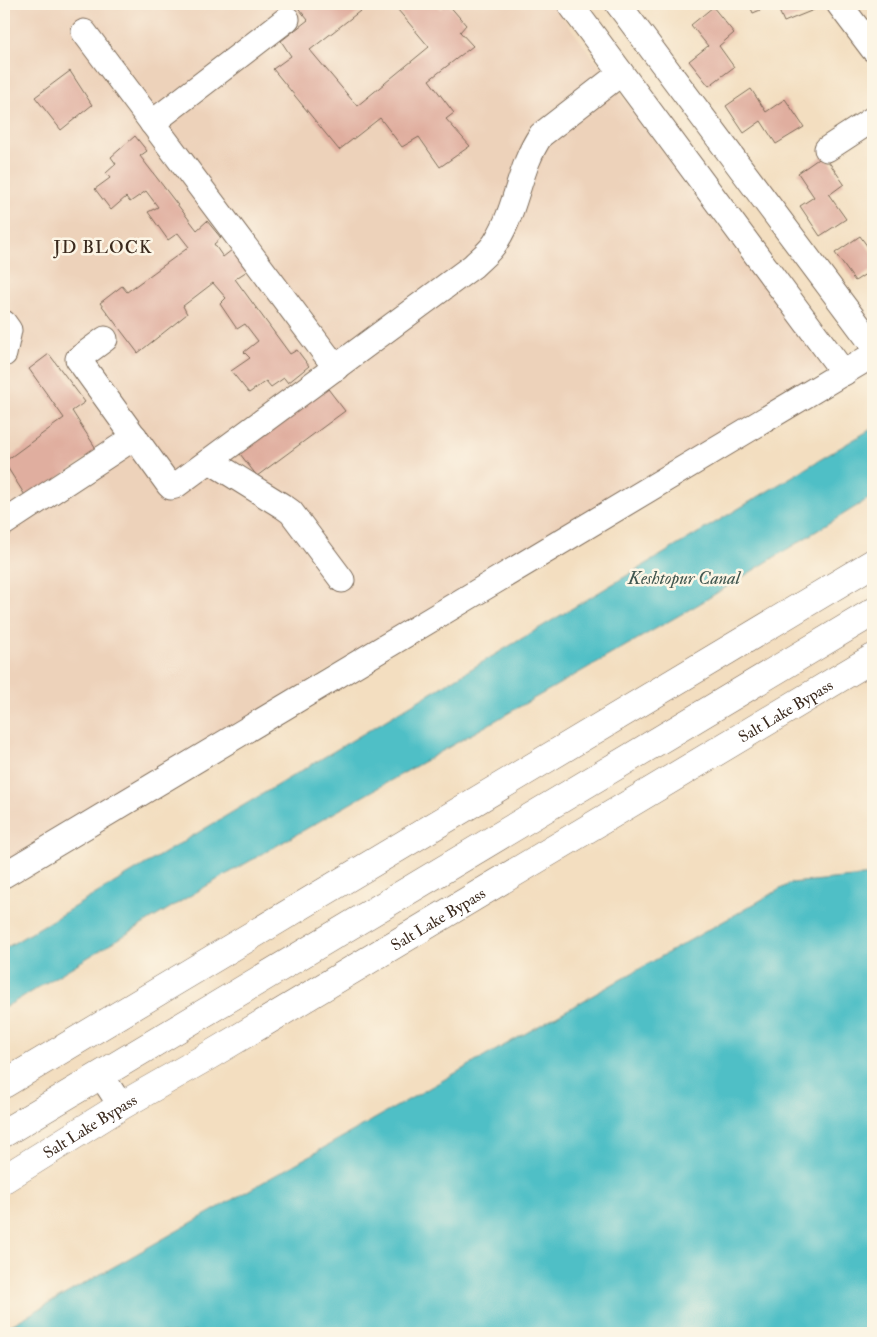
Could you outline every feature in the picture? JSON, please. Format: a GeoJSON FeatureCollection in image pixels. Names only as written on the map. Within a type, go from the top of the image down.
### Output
{"type":"FeatureCollection","features":[{"type":"Feature","properties":{"kind":"main road"},"geometry":{"type":"LineString","coordinates":[[4,1084],[873,563]]}},
{"type":"Feature","properties":{"kind":"main road"},"geometry":{"type":"LineString","coordinates":[[4,1132],[873,612]]}},
{"type":"Feature","properties":{"kind":"main road","name":"Salt Lake Bypass"},"geometry":{"type":"LineString","coordinates":[[4,1179],[121,1106],[219,1050],[873,658]]}},
{"type":"Feature","properties":{"kind":"street"},"geometry":{"type":"LineString","coordinates":[[570,4],[844,373]]}},
{"type":"Feature","properties":{"kind":"street"},"geometry":{"type":"LineString","coordinates":[[618,4],[873,346]]}},
{"type":"Feature","properties":{"kind":"street"},"geometry":{"type":"LineString","coordinates":[[839,4],[873,49]]}},
{"type":"Feature","properties":{"kind":"street"},"geometry":{"type":"LineString","coordinates":[[152,123],[287,19]]}},
{"type":"Feature","properties":{"kind":"street"},"geometry":{"type":"LineString","coordinates":[[84,32],[336,368]]}},
{"type":"Feature","properties":{"kind":"street"},"geometry":{"type":"LineString","coordinates":[[105,339],[78,359],[172,487],[210,461],[473,266],[497,242],[511,210],[533,146],[541,135],[622,73]]}},
{"type":"Feature","properties":{"kind":"street"},"geometry":{"type":"LineString","coordinates":[[827,149],[873,119]]}},
{"type":"Feature","properties":{"kind":"street"},"geometry":{"type":"LineString","coordinates":[[678,151],[711,129]]}},
{"type":"Feature","properties":{"kind":"street"},"geometry":{"type":"LineString","coordinates":[[4,323],[9,330],[4,354]]}},
{"type":"Feature","properties":{"kind":"street"},"geometry":{"type":"LineString","coordinates":[[4,875],[873,355]]}},
{"type":"Feature","properties":{"kind":"street"},"geometry":{"type":"LineString","coordinates":[[4,523],[135,437]]}},
{"type":"Feature","properties":{"kind":"street"},"geometry":{"type":"LineString","coordinates":[[210,461],[290,512],[342,580]]}},
{"type":"Feature","properties":{"kind":"street"},"geometry":{"type":"LineString","coordinates":[[101,1075],[121,1106]]}},
{"type":"Feature","properties":{"kind":"shaded area"},"geometry":{"type":"Polygon","coordinates":[[[4,4],[553,4],[826,370],[4,866],[4,4]]]}},
{"type":"Feature","properties":{"kind":"water","name":"Keshtopur Canal"},"geometry":{"type":"Polygon","coordinates":[[[873,428],[873,496],[699,604],[208,885],[4,1008],[4,949],[873,428]]]}},
{"type":"Feature","properties":{"kind":"water"},"geometry":{"type":"Polygon","coordinates":[[[873,875],[873,1333],[4,1333],[4,1329],[791,883],[873,875]]]}},
{"type":"Feature","properties":{"kind":"building"},"geometry":{"type":"Polygon","coordinates":[[[295,4],[369,4],[310,50],[357,106],[429,47],[393,4],[437,4],[441,9],[448,4],[466,25],[460,32],[473,46],[429,80],[454,113],[446,119],[470,146],[440,167],[419,137],[402,147],[380,118],[339,150],[273,69],[291,56],[281,41],[308,20],[295,4]]]}},
{"type":"Feature","properties":{"kind":"building"},"geometry":{"type":"Polygon","coordinates":[[[749,4],[775,4],[753,13],[749,4]]]}},
{"type":"Feature","properties":{"kind":"building"},"geometry":{"type":"Polygon","coordinates":[[[776,4],[814,4],[816,9],[784,22],[776,4]]]}},
{"type":"Feature","properties":{"kind":"building"},"geometry":{"type":"Polygon","coordinates":[[[713,7],[734,33],[719,46],[734,67],[709,86],[689,61],[708,46],[691,25],[713,7]]]}},
{"type":"Feature","properties":{"kind":"building"},"geometry":{"type":"Polygon","coordinates":[[[70,71],[92,105],[61,130],[35,97],[70,71]]]}},
{"type":"Feature","properties":{"kind":"building"},"geometry":{"type":"Polygon","coordinates":[[[751,89],[766,112],[785,99],[804,127],[776,144],[761,121],[744,133],[726,106],[751,89]]]}},
{"type":"Feature","properties":{"kind":"building"},"geometry":{"type":"Polygon","coordinates":[[[135,136],[147,151],[140,156],[197,230],[207,221],[221,238],[214,244],[223,257],[232,250],[247,271],[235,279],[290,354],[297,350],[309,366],[288,383],[284,378],[271,387],[266,381],[249,393],[231,371],[250,358],[244,352],[258,341],[245,324],[237,329],[220,304],[226,298],[213,283],[183,306],[187,314],[138,353],[100,303],[122,286],[127,292],[189,247],[178,233],[168,240],[148,212],[158,207],[146,191],[130,202],[126,197],[111,210],[95,189],[110,178],[106,173],[116,164],[111,157],[135,136]]]}},
{"type":"Feature","properties":{"kind":"building"},"geometry":{"type":"Polygon","coordinates":[[[824,155],[844,184],[829,195],[846,219],[820,236],[800,206],[814,197],[798,173],[824,155]]]}},
{"type":"Feature","properties":{"kind":"building"},"geometry":{"type":"Polygon","coordinates":[[[860,236],[873,254],[873,272],[872,270],[855,281],[835,253],[860,236]]]}},
{"type":"Feature","properties":{"kind":"building"},"geometry":{"type":"Polygon","coordinates":[[[49,354],[85,402],[72,411],[97,450],[28,500],[4,462],[64,418],[29,369],[49,354]]]}},
{"type":"Feature","properties":{"kind":"building"},"geometry":{"type":"Polygon","coordinates":[[[325,385],[345,411],[257,476],[237,450],[325,385]]]}},
{"type":"Feature","properties":{"kind":"district","name":"JD BLOCK"},"geometry":{"type":"Point","coordinates":[103,247]}}]}
